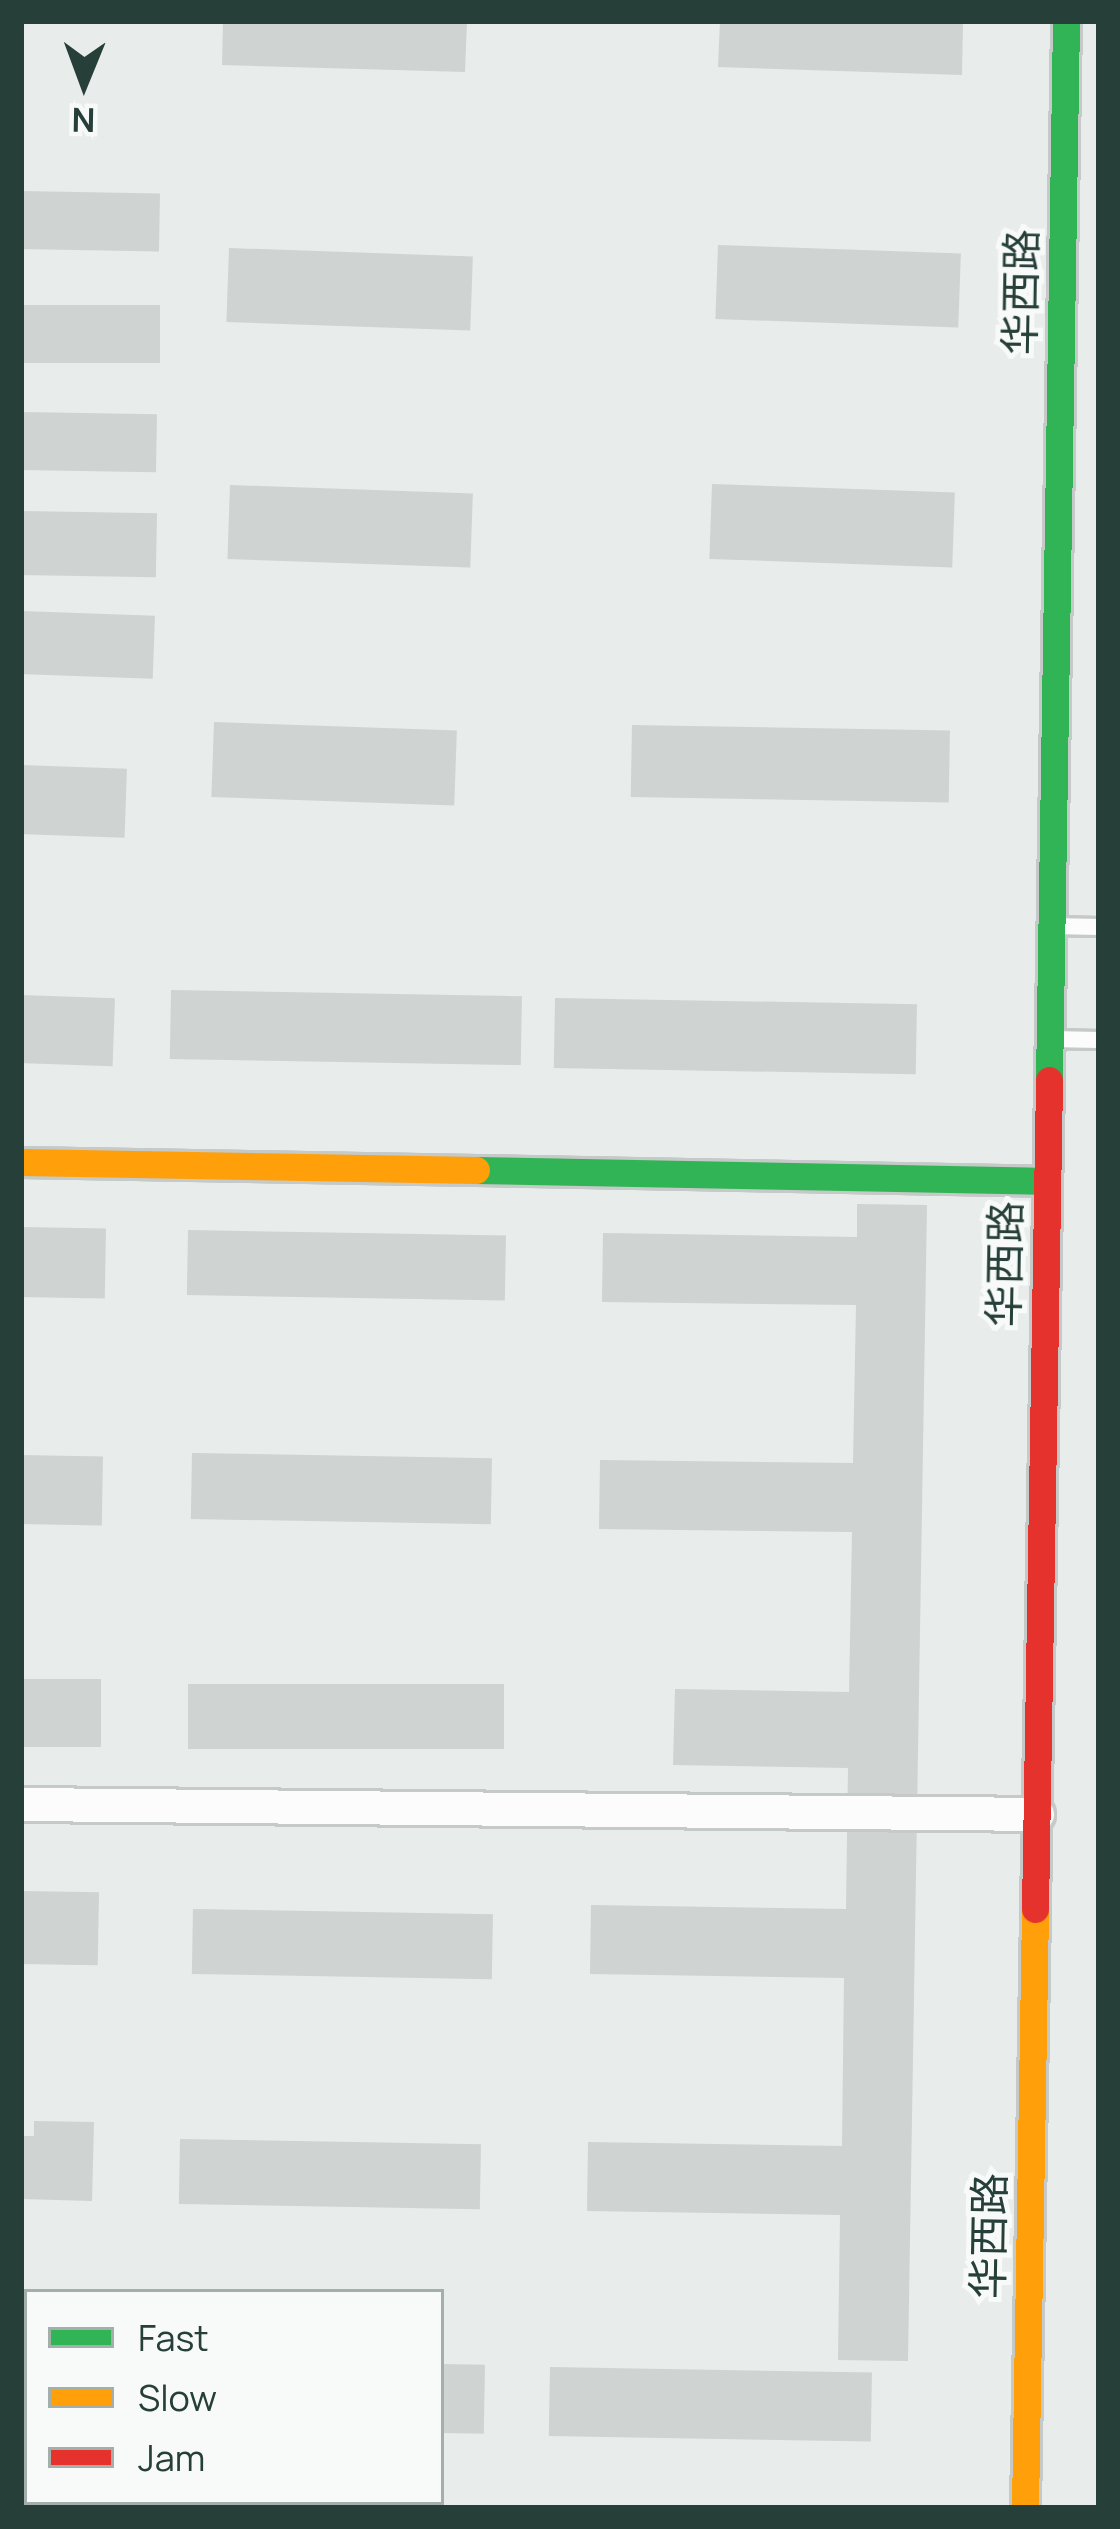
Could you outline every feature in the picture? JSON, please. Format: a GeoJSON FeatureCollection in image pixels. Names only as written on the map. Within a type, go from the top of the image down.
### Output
{"type":"FeatureCollection","features":[{"type":"Feature","properties":{"kind":"street","name":"华西路"},"geometry":{"type":"LineString","coordinates":[[1025,2508],[1066,21]]}},
{"type":"Feature","properties":{"kind":"street"},"geometry":{"type":"LineString","coordinates":[[21,1162],[1047,1181]]}},
{"type":"Feature","properties":{"kind":"street"},"geometry":{"type":"LineString","coordinates":[[21,1804],[1037,1814]]}},
{"type":"Feature","properties":{"kind":"lane"},"geometry":{"type":"LineString","coordinates":[[1051,926],[1099,927]]}},
{"type":"Feature","properties":{"kind":"lane"},"geometry":{"type":"LineString","coordinates":[[1049,1039],[1099,1040]]}},
{"type":"Feature","properties":{"kind":"building"},"geometry":{"type":"Polygon","coordinates":[[[223,21],[467,21],[465,72],[222,65],[223,21]]]}},
{"type":"Feature","properties":{"kind":"building"},"geometry":{"type":"Polygon","coordinates":[[[720,21],[963,21],[962,75],[718,67],[720,21]]]}},
{"type":"Feature","properties":{"kind":"building"},"geometry":{"type":"Polygon","coordinates":[[[21,191],[160,193],[159,251],[21,249],[21,191]]]}},
{"type":"Feature","properties":{"kind":"building"},"geometry":{"type":"Polygon","coordinates":[[[718,245],[961,253],[958,327],[715,319],[718,245]]]}},
{"type":"Feature","properties":{"kind":"building"},"geometry":{"type":"Polygon","coordinates":[[[229,248],[473,257],[470,330],[226,322],[229,248]]]}},
{"type":"Feature","properties":{"kind":"building"},"geometry":{"type":"Polygon","coordinates":[[[21,305],[160,305],[160,363],[21,363],[21,305]]]}},
{"type":"Feature","properties":{"kind":"building"},"geometry":{"type":"Polygon","coordinates":[[[21,412],[157,414],[156,472],[21,470],[21,412]]]}},
{"type":"Feature","properties":{"kind":"building"},"geometry":{"type":"Polygon","coordinates":[[[712,484],[955,492],[952,567],[709,559],[712,484]]]}},
{"type":"Feature","properties":{"kind":"building"},"geometry":{"type":"Polygon","coordinates":[[[230,485],[473,493],[470,567],[227,559],[230,485]]]}},
{"type":"Feature","properties":{"kind":"building"},"geometry":{"type":"Polygon","coordinates":[[[21,511],[157,513],[156,577],[21,575],[21,511]]]}},
{"type":"Feature","properties":{"kind":"building"},"geometry":{"type":"Polygon","coordinates":[[[21,611],[155,616],[153,679],[21,674],[21,611]]]}},
{"type":"Feature","properties":{"kind":"building"},"geometry":{"type":"Polygon","coordinates":[[[214,722],[457,730],[454,805],[211,797],[214,722]]]}},
{"type":"Feature","properties":{"kind":"building"},"geometry":{"type":"Polygon","coordinates":[[[632,725],[950,731],[949,803],[631,797],[632,725]]]}},
{"type":"Feature","properties":{"kind":"building"},"geometry":{"type":"Polygon","coordinates":[[[21,765],[127,769],[125,838],[21,834],[21,765]]]}},
{"type":"Feature","properties":{"kind":"building"},"geometry":{"type":"Polygon","coordinates":[[[171,990],[522,996],[521,1065],[170,1059],[171,990]]]}},
{"type":"Feature","properties":{"kind":"building"},"geometry":{"type":"Polygon","coordinates":[[[21,995],[115,998],[113,1066],[21,1063],[21,995]]]}},
{"type":"Feature","properties":{"kind":"building"},"geometry":{"type":"Polygon","coordinates":[[[555,998],[917,1004],[916,1074],[554,1068],[555,998]]]}},
{"type":"Feature","properties":{"kind":"building"},"geometry":{"type":"Polygon","coordinates":[[[857,1204],[927,1205],[908,2361],[838,2360],[840,2215],[587,2211],[588,2142],[842,2146],[844,1978],[590,1974],[591,1905],[846,1909],[848,1768],[673,1765],[675,1689],[849,1692],[852,1532],[599,1529],[600,1460],[853,1463],[856,1305],[602,1302],[603,1233],[857,1237],[857,1204]]]}},
{"type":"Feature","properties":{"kind":"building"},"geometry":{"type":"Polygon","coordinates":[[[21,1227],[106,1228],[105,1298],[21,1297],[21,1227]]]}},
{"type":"Feature","properties":{"kind":"building"},"geometry":{"type":"Polygon","coordinates":[[[188,1230],[506,1236],[505,1301],[187,1295],[188,1230]]]}},
{"type":"Feature","properties":{"kind":"building"},"geometry":{"type":"Polygon","coordinates":[[[192,1453],[492,1458],[491,1524],[191,1519],[192,1453]]]}},
{"type":"Feature","properties":{"kind":"building"},"geometry":{"type":"Polygon","coordinates":[[[21,1455],[103,1456],[102,1525],[21,1524],[21,1455]]]}},
{"type":"Feature","properties":{"kind":"building"},"geometry":{"type":"Polygon","coordinates":[[[21,1679],[101,1679],[101,1747],[21,1747],[21,1679]]]}},
{"type":"Feature","properties":{"kind":"building"},"geometry":{"type":"Polygon","coordinates":[[[188,1684],[504,1684],[504,1749],[188,1749],[188,1684]]]}},
{"type":"Feature","properties":{"kind":"building"},"geometry":{"type":"Polygon","coordinates":[[[21,1891],[99,1892],[98,1965],[21,1964],[21,1891]]]}},
{"type":"Feature","properties":{"kind":"building"},"geometry":{"type":"Polygon","coordinates":[[[193,1909],[493,1914],[492,1979],[192,1974],[193,1909]]]}},
{"type":"Feature","properties":{"kind":"building"},"geometry":{"type":"Polygon","coordinates":[[[34,2121],[94,2122],[92,2201],[21,2199],[21,2136],[34,2136],[34,2121]]]}},
{"type":"Feature","properties":{"kind":"building"},"geometry":{"type":"Polygon","coordinates":[[[180,2139],[481,2144],[480,2209],[179,2204],[180,2139]]]}},
{"type":"Feature","properties":{"kind":"building"},"geometry":{"type":"Polygon","coordinates":[[[21,2359],[24,2359],[24,2428],[21,2359]]]}},
{"type":"Feature","properties":{"kind":"building"},"geometry":{"type":"Polygon","coordinates":[[[444,2364],[485,2365],[484,2434],[444,2433],[444,2364]]]}},
{"type":"Feature","properties":{"kind":"building"},"geometry":{"type":"Polygon","coordinates":[[[550,2367],[872,2373],[871,2442],[549,2436],[550,2367]]]}},
{"type":"Feature","properties":{"kind":"traffic: fast"},"geometry":{"type":"LineString","coordinates":[[1049,1080],[1066,21]]}},
{"type":"Feature","properties":{"kind":"traffic: fast"},"geometry":{"type":"LineString","coordinates":[[476,1170],[1047,1181]]}},
{"type":"Feature","properties":{"kind":"traffic: slow"},"geometry":{"type":"LineString","coordinates":[[21,1162],[476,1170]]}},
{"type":"Feature","properties":{"kind":"traffic: slow"},"geometry":{"type":"LineString","coordinates":[[1025,2508],[1035,1909]]}},
{"type":"Feature","properties":{"kind":"traffic: jam"},"geometry":{"type":"LineString","coordinates":[[1035,1909],[1049,1080]]}}]}
